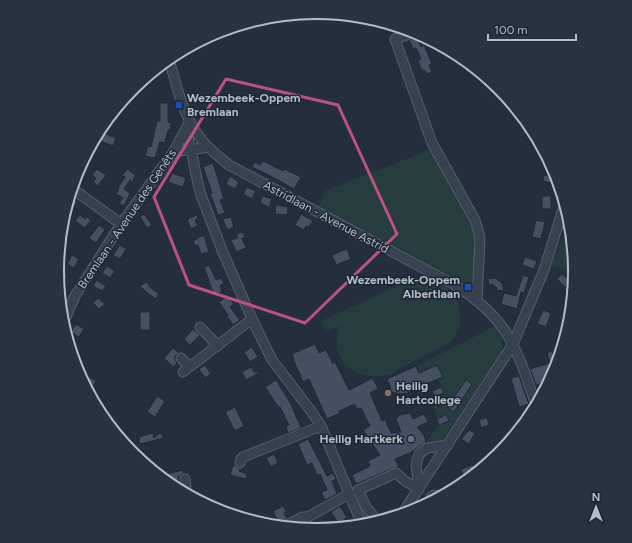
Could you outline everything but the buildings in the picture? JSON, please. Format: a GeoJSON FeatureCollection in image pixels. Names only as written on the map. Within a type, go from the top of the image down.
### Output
{"type":"FeatureCollection","features":[{"type":"Feature","properties":{"kind":"street"},"geometry":{"type":"LineString","coordinates":[[406,35],[395,39],[432,143],[466,202],[475,220],[480,238],[477,301]]}},
{"type":"Feature","properties":{"kind":"street","name":"Astridlaan - Avenue Astrid"},"geometry":{"type":"LineString","coordinates":[[171,65],[189,124],[207,147],[229,165],[453,284],[477,301],[488,310],[502,327],[513,344],[522,364],[534,399]]}},
{"type":"Feature","properties":{"kind":"street"},"geometry":{"type":"LineString","coordinates":[[189,124],[190,147],[201,195],[252,319],[272,360],[321,426],[361,520]]}},
{"type":"Feature","properties":{"kind":"street","name":"Bremlaan - Avenue des Genêts"},"geometry":{"type":"LineString","coordinates":[[67,314],[75,296],[121,224],[174,151],[189,124]]}},
{"type":"Feature","properties":{"kind":"street"},"geometry":{"type":"LineString","coordinates":[[174,151],[190,147],[207,147]]}},
{"type":"Feature","properties":{"kind":"street"},"geometry":{"type":"LineString","coordinates":[[77,192],[121,224]]}},
{"type":"Feature","properties":{"kind":"street"},"geometry":{"type":"LineString","coordinates":[[406,508],[513,344],[545,268],[562,213]]}},
{"type":"Feature","properties":{"kind":"street"},"geometry":{"type":"LineString","coordinates":[[181,358],[186,370],[252,319]]}},
{"type":"Feature","properties":{"kind":"street"},"geometry":{"type":"LineString","coordinates":[[200,327],[218,346]]}},
{"type":"Feature","properties":{"kind":"street"},"geometry":{"type":"LineString","coordinates":[[240,463],[243,457],[321,426]]}},
{"type":"Feature","properties":{"kind":"street"},"geometry":{"type":"LineString","coordinates":[[269,453],[280,449],[287,440]]}},
{"type":"Feature","properties":{"kind":"street"},"geometry":{"type":"LineString","coordinates":[[419,488],[416,465],[419,454],[427,448],[448,445]]}},
{"type":"Feature","properties":{"kind":"street"},"geometry":{"type":"LineString","coordinates":[[374,517],[366,507],[358,490],[396,473],[404,481],[419,488]]}},
{"type":"Feature","properties":{"kind":"street"},"geometry":{"type":"LineString","coordinates":[[185,479],[186,487]]}},
{"type":"Feature","properties":{"kind":"street"},"geometry":{"type":"LineString","coordinates":[[303,523],[308,517],[350,494]]}},
{"type":"Feature","properties":{"kind":"street"},"geometry":{"type":"LineString","coordinates":[[292,523],[303,517],[308,517]]}},
{"type":"Feature","properties":{"kind":"highlighted area"},"geometry":{"type":"Polygon","coordinates":[[[226,79],[338,105],[397,234],[305,323],[189,285],[154,197],[226,79]]]}},
{"type":"Feature","properties":{"kind":"green space"},"geometry":{"type":"Polygon","coordinates":[[[434,148],[477,239],[476,285],[465,283],[318,206],[325,191],[434,148]]]}},
{"type":"Feature","properties":{"kind":"green space"},"geometry":{"type":"Polygon","coordinates":[[[565,232],[568,255],[568,273],[561,268],[551,266],[565,232]]]}},
{"type":"Feature","properties":{"kind":"green space"},"geometry":{"type":"Polygon","coordinates":[[[422,275],[424,278],[446,286],[455,297],[459,307],[460,324],[459,330],[453,340],[391,374],[379,376],[367,375],[348,367],[341,359],[337,350],[337,339],[340,326],[326,332],[321,321],[422,275]]]}},
{"type":"Feature","properties":{"kind":"green space"},"geometry":{"type":"Polygon","coordinates":[[[495,326],[501,339],[501,353],[440,443],[428,447],[427,441],[439,424],[431,401],[435,397],[444,393],[438,379],[420,373],[417,366],[495,326]]]}},
{"type":"Feature","properties":{"kind":"place","name":"Wezembeek-Oppem Bremlaan"},"geometry":{"type":"Point","coordinates":[179,105]}},
{"type":"Feature","properties":{"kind":"place","name":"Wezembeek-Oppem Albertlaan"},"geometry":{"type":"Point","coordinates":[468,287]}},
{"type":"Feature","properties":{"kind":"place","name":"Heilig Hartcollege"},"geometry":{"type":"Point","coordinates":[388,393]}},
{"type":"Feature","properties":{"kind":"place","name":"Heilig Hartkerk"},"geometry":{"type":"Point","coordinates":[411,439]}}]}
